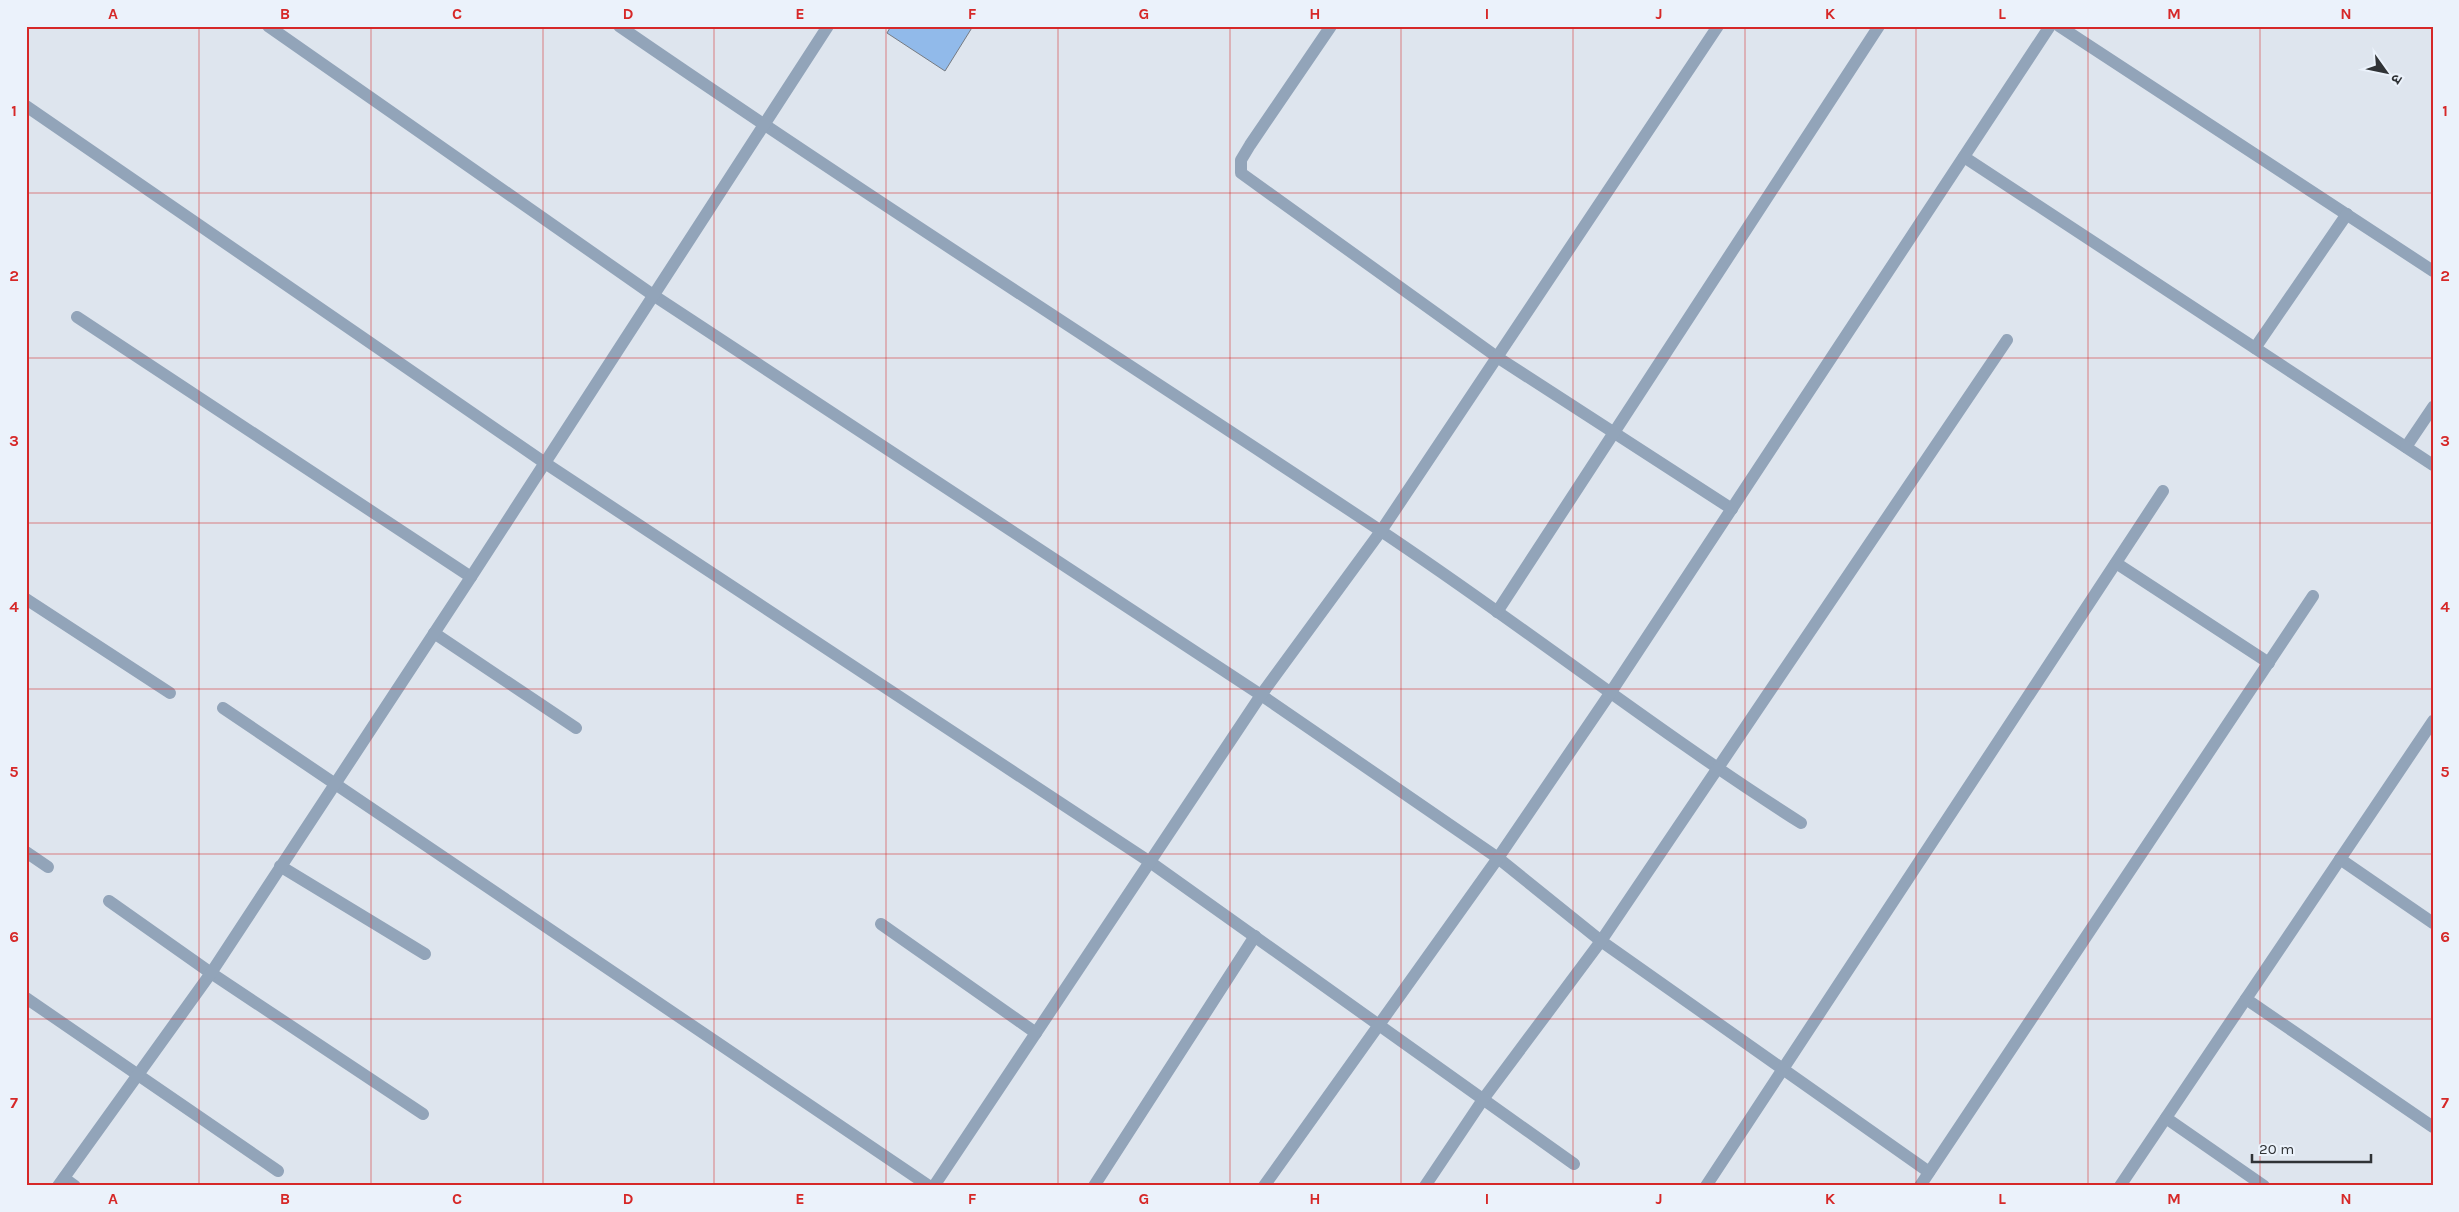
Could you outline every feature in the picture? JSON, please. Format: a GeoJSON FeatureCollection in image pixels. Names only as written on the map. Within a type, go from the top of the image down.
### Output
{"type":"FeatureCollection","features":[{"type":"Feature","properties":{"kind":"street"},"geometry":{"type":"LineString","coordinates":[[268,26],[653,295],[1261,695],[1498,858],[1601,941],[1929,1172]]}},
{"type":"Feature","properties":{"kind":"street"},"geometry":{"type":"LineString","coordinates":[[619,26],[763,125],[1381,531],[1611,692],[1718,771],[1801,823]]}},
{"type":"Feature","properties":{"kind":"street"},"geometry":{"type":"LineString","coordinates":[[74,1186],[61,1182],[211,972],[471,577],[828,26]]}},
{"type":"Feature","properties":{"kind":"street"},"geometry":{"type":"LineString","coordinates":[[1331,26],[1250,145],[1241,160],[1241,173],[1497,356],[1732,509]]}},
{"type":"Feature","properties":{"kind":"street"},"geometry":{"type":"LineString","coordinates":[[934,1186],[1261,695],[1381,531],[1718,26]]}},
{"type":"Feature","properties":{"kind":"street"},"geometry":{"type":"LineString","coordinates":[[1497,612],[1879,26]]}},
{"type":"Feature","properties":{"kind":"street"},"geometry":{"type":"LineString","coordinates":[[1264,1186],[1498,858],[1611,692],[2050,26]]}},
{"type":"Feature","properties":{"kind":"street"},"geometry":{"type":"LineString","coordinates":[[2059,26],[2433,271]]}},
{"type":"Feature","properties":{"kind":"street"},"geometry":{"type":"LineString","coordinates":[[26,106],[545,462],[1150,862],[1484,1098],[1574,1164]]}},
{"type":"Feature","properties":{"kind":"street"},"geometry":{"type":"LineString","coordinates":[[1964,156],[2433,465]]}},
{"type":"Feature","properties":{"kind":"street"},"geometry":{"type":"LineString","coordinates":[[2255,348],[2347,214]]}},
{"type":"Feature","properties":{"kind":"street"},"geometry":{"type":"LineString","coordinates":[[77,318],[471,577]]}},
{"type":"Feature","properties":{"kind":"street"},"geometry":{"type":"LineString","coordinates":[[1425,1186],[1484,1098],[1601,941],[1718,771],[2007,340]]}},
{"type":"Feature","properties":{"kind":"street"},"geometry":{"type":"LineString","coordinates":[[2406,447],[2433,407]]}},
{"type":"Feature","properties":{"kind":"street"},"geometry":{"type":"LineString","coordinates":[[1706,1186],[2163,491]]}},
{"type":"Feature","properties":{"kind":"street"},"geometry":{"type":"LineString","coordinates":[[2116,563],[2269,663]]}},
{"type":"Feature","properties":{"kind":"street"},"geometry":{"type":"LineString","coordinates":[[1920,1186],[2313,596]]}},
{"type":"Feature","properties":{"kind":"street"},"geometry":{"type":"LineString","coordinates":[[27,602],[170,693]]}},
{"type":"Feature","properties":{"kind":"street"},"geometry":{"type":"LineString","coordinates":[[434,633],[576,728]]}},
{"type":"Feature","properties":{"kind":"street"},"geometry":{"type":"LineString","coordinates":[[224,708],[334,785],[929,1186]]}},
{"type":"Feature","properties":{"kind":"street"},"geometry":{"type":"LineString","coordinates":[[2120,1186],[2340,859],[2428,739],[2433,721]]}},
{"type":"Feature","properties":{"kind":"street"},"geometry":{"type":"LineString","coordinates":[[26,852],[48,867]]}},
{"type":"Feature","properties":{"kind":"street"},"geometry":{"type":"LineString","coordinates":[[2340,859],[2433,923]]}},
{"type":"Feature","properties":{"kind":"street"},"geometry":{"type":"LineString","coordinates":[[280,866],[425,954]]}},
{"type":"Feature","properties":{"kind":"street"},"geometry":{"type":"LineString","coordinates":[[109,901],[211,972],[424,1114]]}},
{"type":"Feature","properties":{"kind":"street"},"geometry":{"type":"LineString","coordinates":[[881,924],[1036,1033]]}},
{"type":"Feature","properties":{"kind":"street"},"geometry":{"type":"LineString","coordinates":[[1094,1186],[1255,936]]}},
{"type":"Feature","properties":{"kind":"street"},"geometry":{"type":"LineString","coordinates":[[26,998],[278,1172]]}},
{"type":"Feature","properties":{"kind":"street"},"geometry":{"type":"LineString","coordinates":[[2246,999],[2433,1127]]}},
{"type":"Feature","properties":{"kind":"street"},"geometry":{"type":"LineString","coordinates":[[2166,1118],[2264,1186]]}},
{"type":"Feature","properties":{"kind":"building"},"geometry":{"type":"Polygon","coordinates":[[[891,26],[973,26],[945,71],[887,33],[891,26]]]}}]}
